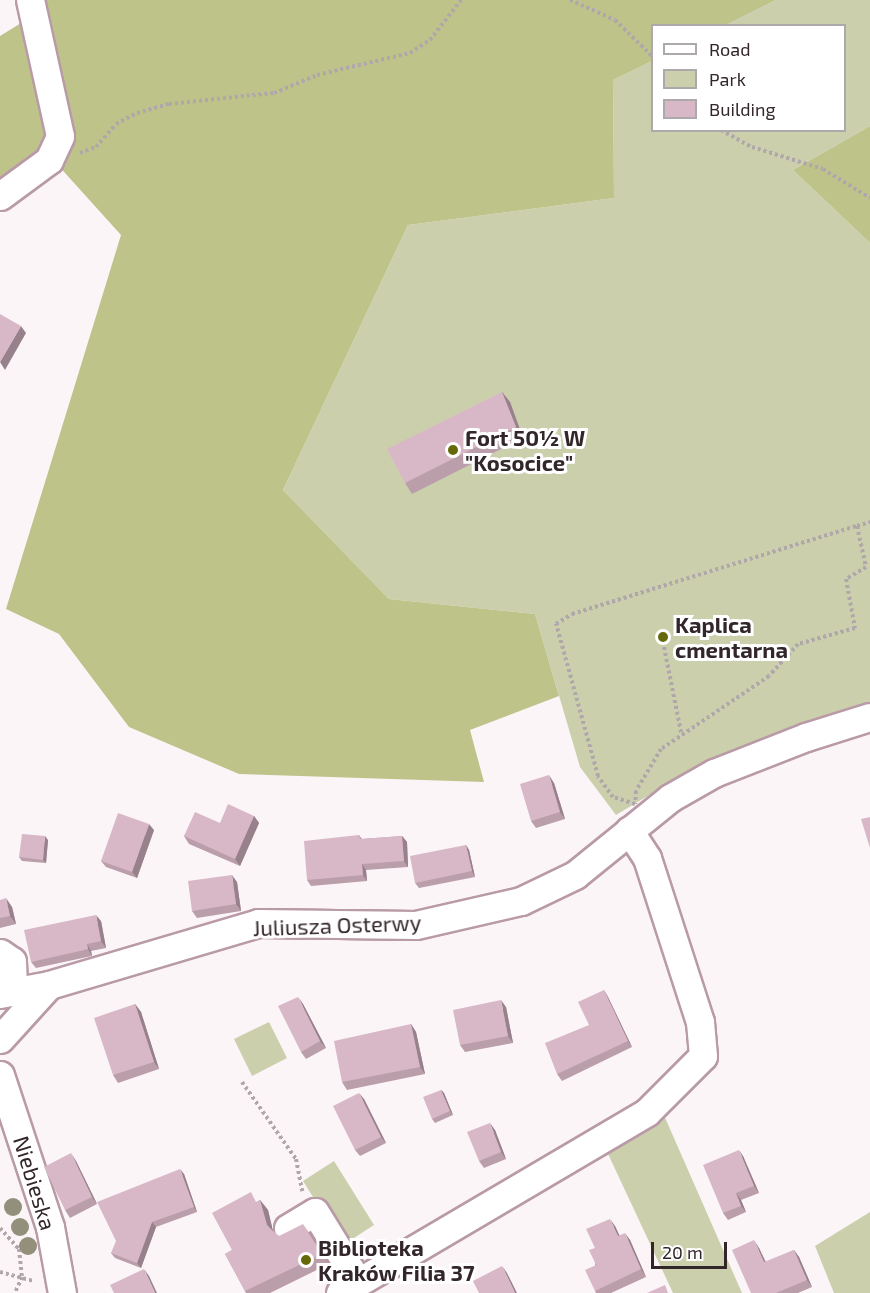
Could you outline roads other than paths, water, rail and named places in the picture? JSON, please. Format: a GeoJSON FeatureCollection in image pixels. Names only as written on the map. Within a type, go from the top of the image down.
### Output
{"type":"FeatureCollection","features":[{"type":"Feature","properties":{"kind":"street"},"geometry":{"type":"LineString","coordinates":[[0,196],[49,160],[60,136],[30,0]]}},
{"type":"Feature","properties":{"kind":"street","name":"Juliusza Osterwy"},"geometry":{"type":"LineString","coordinates":[[7,993],[49,985],[258,923],[416,925],[472,915],[521,901],[575,875],[670,798],[714,773],[806,737],[870,717]]}},
{"type":"Feature","properties":{"kind":"street"},"geometry":{"type":"LineString","coordinates":[[288,1228],[315,1212],[349,1287],[647,1112],[703,1056],[700,1022],[647,858],[629,830]]}},
{"type":"Feature","properties":{"kind":"street"},"geometry":{"type":"LineString","coordinates":[[0,953],[12,961],[7,993]]}},
{"type":"Feature","properties":{"kind":"street"},"geometry":{"type":"LineString","coordinates":[[0,1038],[49,985]]}},
{"type":"Feature","properties":{"kind":"street","name":"Niebieska"},"geometry":{"type":"LineString","coordinates":[[0,1075],[50,1227],[50,1288]]}},
{"type":"Feature","properties":{"kind":"place","name":"Fort 50½ W \"Kosocice\""},"geometry":{"type":"Point","coordinates":[453,450]}},
{"type":"Feature","properties":{"kind":"place","name":"Kaplica cmentarna"},"geometry":{"type":"Point","coordinates":[663,637]}},
{"type":"Feature","properties":{"kind":"place","name":"Biblioteka Kraków Filia 37"},"geometry":{"type":"Point","coordinates":[306,1260]}}]}
